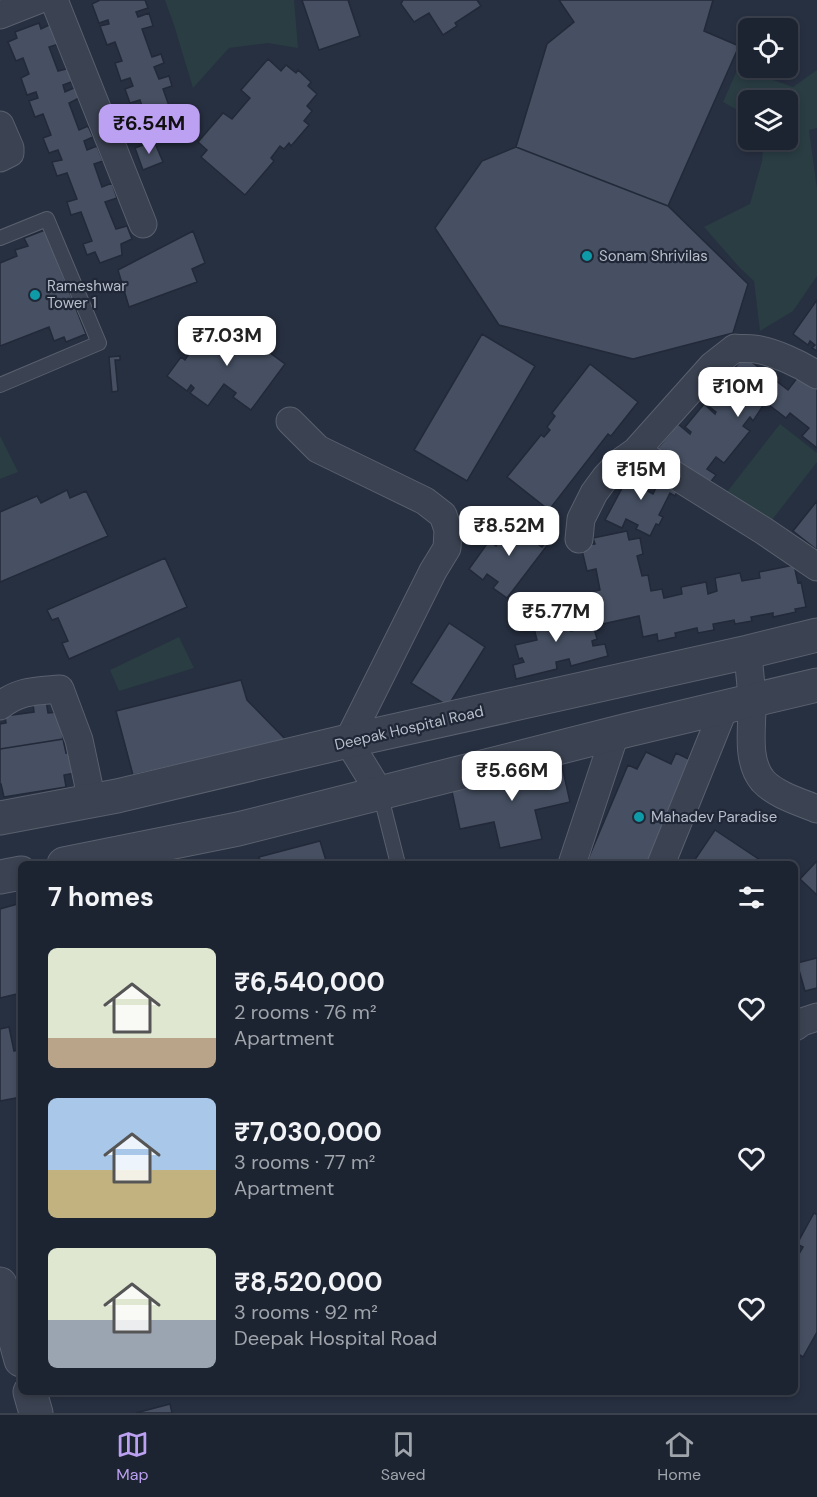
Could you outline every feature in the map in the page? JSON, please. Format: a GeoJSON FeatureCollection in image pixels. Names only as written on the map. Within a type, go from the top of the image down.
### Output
{"type":"FeatureCollection","features":[{"type":"Feature","properties":{"kind":"street"},"geometry":{"type":"LineString","coordinates":[[0,15],[38,0]]}},
{"type":"Feature","properties":{"kind":"street"},"geometry":{"type":"LineString","coordinates":[[54,0],[144,212]]}},
{"type":"Feature","properties":{"kind":"street"},"geometry":{"type":"LineString","coordinates":[[0,126],[10,148],[10,153],[0,158]]}},
{"type":"Feature","properties":{"kind":"street"},"geometry":{"type":"LineString","coordinates":[[579,539],[581,519],[604,478],[636,451],[712,366],[735,348],[756,349],[796,363],[817,375]]}},
{"type":"Feature","properties":{"kind":"street"},"geometry":{"type":"LineString","coordinates":[[290,421],[318,449],[425,501],[443,515],[448,530],[447,548],[432,571],[348,741],[380,793]]}},
{"type":"Feature","properties":{"kind":"street"},"geometry":{"type":"LineString","coordinates":[[636,451],[817,567]]}},
{"type":"Feature","properties":{"kind":"street","name":"Deepak Hospital Road"},"geometry":{"type":"LineString","coordinates":[[0,818],[117,796],[348,741],[817,635]]}},
{"type":"Feature","properties":{"kind":"street"},"geometry":{"type":"LineString","coordinates":[[663,861],[739,703],[748,652]]}},
{"type":"Feature","properties":{"kind":"street"},"geometry":{"type":"LineString","coordinates":[[79,861],[238,829],[817,685]]}},
{"type":"Feature","properties":{"kind":"street"},"geometry":{"type":"LineString","coordinates":[[0,706],[10,697],[30,691],[60,689],[79,740],[92,801]]}},
{"type":"Feature","properties":{"kind":"street"},"geometry":{"type":"LineString","coordinates":[[739,703],[758,774],[770,787],[817,809]]}},
{"type":"Feature","properties":{"kind":"street"},"geometry":{"type":"LineString","coordinates":[[573,861],[615,734]]}},
{"type":"Feature","properties":{"kind":"street"},"geometry":{"type":"LineString","coordinates":[[0,877],[18,874]]}},
{"type":"Feature","properties":{"kind":"street"},"geometry":{"type":"LineString","coordinates":[[798,1025],[817,1017]]}},
{"type":"Feature","properties":{"kind":"street"},"geometry":{"type":"LineString","coordinates":[[0,1284],[18,1349]]}},
{"type":"Feature","properties":{"kind":"street"},"geometry":{"type":"LineString","coordinates":[[31,1395],[36,1413]]}},
{"type":"Feature","properties":{"kind":"lane"},"geometry":{"type":"LineString","coordinates":[[0,238],[47,219],[99,343],[0,385]]}},
{"type":"Feature","properties":{"kind":"lane"},"geometry":{"type":"LineString","coordinates":[[380,793],[397,861]]}},
{"type":"Feature","properties":{"kind":"green space"},"geometry":{"type":"Polygon","coordinates":[[[165,0],[294,0],[298,48],[268,43],[229,48],[193,88],[165,0]]]}},
{"type":"Feature","properties":{"kind":"green space"},"geometry":{"type":"Polygon","coordinates":[[[738,68],[738,78],[767,78],[793,87],[817,70],[817,128],[809,130],[817,189],[817,276],[793,311],[760,331],[754,281],[704,227],[750,204],[763,150],[798,150],[798,90],[738,90],[738,110],[723,102],[738,68]]]}},
{"type":"Feature","properties":{"kind":"green space"},"geometry":{"type":"Polygon","coordinates":[[[780,424],[817,453],[817,462],[768,525],[727,492],[780,424]]]}},
{"type":"Feature","properties":{"kind":"green space"},"geometry":{"type":"Polygon","coordinates":[[[0,436],[18,472],[0,479],[0,436]]]}},
{"type":"Feature","properties":{"kind":"green space"},"geometry":{"type":"Polygon","coordinates":[[[179,637],[194,668],[119,691],[110,670],[179,637]]]}},
{"type":"Feature","properties":{"kind":"building"},"geometry":{"type":"Polygon","coordinates":[[[100,0],[145,0],[148,8],[136,12],[138,17],[149,13],[153,26],[142,29],[152,57],[161,54],[164,63],[154,67],[159,79],[169,76],[172,86],[163,89],[173,117],[184,113],[188,124],[177,128],[179,136],[144,142],[138,128],[148,125],[140,100],[130,103],[125,89],[133,86],[130,78],[121,81],[115,63],[122,61],[115,42],[107,45],[100,26],[109,24],[108,20],[99,23],[92,4],[100,0]]]}},
{"type":"Feature","properties":{"kind":"building"},"geometry":{"type":"Polygon","coordinates":[[[302,0],[348,0],[360,36],[319,50],[302,0]]]}},
{"type":"Feature","properties":{"kind":"building"},"geometry":{"type":"Polygon","coordinates":[[[403,0],[477,0],[481,6],[455,23],[457,26],[443,35],[429,13],[414,22],[401,4],[403,0]]]}},
{"type":"Feature","properties":{"kind":"building"},"geometry":{"type":"Polygon","coordinates":[[[559,0],[713,0],[704,31],[738,46],[668,206],[516,147],[547,44],[574,22],[559,0]]]}},
{"type":"Feature","properties":{"kind":"building"},"geometry":{"type":"Polygon","coordinates":[[[39,23],[41,29],[51,24],[59,44],[49,47],[58,71],[70,68],[74,81],[63,85],[65,92],[76,87],[79,98],[69,103],[79,130],[88,126],[93,137],[84,141],[87,150],[97,146],[103,161],[94,164],[102,187],[112,183],[117,198],[105,202],[116,229],[127,226],[132,239],[121,244],[122,255],[100,263],[95,252],[87,255],[83,244],[92,241],[81,212],[71,215],[67,202],[77,199],[67,173],[57,176],[52,162],[62,160],[58,150],[49,153],[43,138],[51,135],[43,114],[35,117],[29,101],[38,98],[36,92],[27,95],[21,78],[29,74],[23,58],[16,61],[8,42],[17,38],[15,32],[39,23]]]}},
{"type":"Feature","properties":{"kind":"building"},"geometry":{"type":"Polygon","coordinates":[[[268,59],[281,71],[286,65],[296,73],[298,70],[311,82],[308,86],[317,94],[307,106],[312,111],[304,121],[309,125],[291,146],[289,143],[284,149],[280,146],[271,158],[274,161],[245,195],[201,157],[207,150],[198,142],[223,113],[232,119],[250,98],[241,90],[268,59]]]}},
{"type":"Feature","properties":{"kind":"building"},"geometry":{"type":"Polygon","coordinates":[[[154,141],[163,162],[143,170],[135,148],[154,141]]]}},
{"type":"Feature","properties":{"kind":"building","name":"Sonam Shrivilas"},"geometry":{"type":"Polygon","coordinates":[[[516,147],[668,206],[748,284],[733,333],[633,359],[499,325],[435,228],[482,161],[516,147]]]}},
{"type":"Feature","properties":{"kind":"building","name":"Rameshwar Tower 1"},"geometry":{"type":"Polygon","coordinates":[[[45,230],[86,334],[66,342],[64,337],[54,341],[49,327],[0,346],[0,263],[17,256],[15,250],[28,246],[24,238],[45,230]]]}},
{"type":"Feature","properties":{"kind":"building"},"geometry":{"type":"Polygon","coordinates":[[[193,231],[205,263],[192,269],[197,282],[129,307],[118,270],[193,231]]]}},
{"type":"Feature","properties":{"kind":"building"},"geometry":{"type":"Polygon","coordinates":[[[817,300],[817,351],[812,348],[815,345],[810,341],[808,345],[793,334],[817,300]]]}},
{"type":"Feature","properties":{"kind":"building"},"geometry":{"type":"Polygon","coordinates":[[[215,325],[226,332],[232,325],[285,364],[251,410],[233,397],[236,393],[224,384],[208,406],[190,393],[194,388],[191,385],[187,391],[167,376],[181,357],[185,360],[189,354],[186,352],[199,334],[205,338],[215,325]]]}},
{"type":"Feature","properties":{"kind":"building"},"geometry":{"type":"Polygon","coordinates":[[[482,334],[535,366],[467,481],[414,450],[482,334]]]}},
{"type":"Feature","properties":{"kind":"building"},"geometry":{"type":"Polygon","coordinates":[[[120,356],[120,360],[115,360],[118,391],[112,392],[109,357],[120,356]]]}},
{"type":"Feature","properties":{"kind":"building"},"geometry":{"type":"Polygon","coordinates":[[[744,356],[788,390],[804,369],[817,379],[817,448],[802,436],[809,428],[790,413],[786,418],[769,405],[764,404],[753,421],[750,417],[743,426],[750,431],[724,463],[716,457],[707,469],[716,475],[706,488],[657,449],[678,424],[690,434],[691,432],[685,427],[704,404],[715,414],[716,412],[706,404],[744,356]]]}},
{"type":"Feature","properties":{"kind":"building"},"geometry":{"type":"Polygon","coordinates":[[[590,364],[638,402],[611,436],[608,434],[549,510],[507,477],[541,435],[544,437],[550,430],[547,427],[555,416],[552,413],[590,364]]]}},
{"type":"Feature","properties":{"kind":"building"},"geometry":{"type":"Polygon","coordinates":[[[631,461],[649,470],[640,487],[653,494],[662,476],[680,485],[675,496],[670,493],[659,515],[663,517],[659,525],[656,524],[650,536],[636,529],[638,525],[626,519],[622,528],[605,520],[629,475],[625,474],[631,461]]]}},
{"type":"Feature","properties":{"kind":"building"},"geometry":{"type":"Polygon","coordinates":[[[67,490],[70,498],[86,491],[108,536],[0,582],[0,512],[37,496],[41,503],[67,490]]]}},
{"type":"Feature","properties":{"kind":"building"},"geometry":{"type":"Polygon","coordinates":[[[817,501],[817,550],[793,531],[817,501]]]}},
{"type":"Feature","properties":{"kind":"building"},"geometry":{"type":"Polygon","coordinates":[[[514,517],[525,525],[519,533],[526,539],[533,529],[545,538],[539,545],[542,547],[547,541],[549,543],[507,598],[493,588],[498,582],[487,574],[483,580],[469,569],[489,541],[496,546],[501,539],[496,535],[506,522],[509,525],[514,517]]]}},
{"type":"Feature","properties":{"kind":"building"},"geometry":{"type":"Polygon","coordinates":[[[627,531],[629,540],[640,538],[643,554],[637,556],[642,576],[648,575],[651,591],[662,589],[664,598],[682,594],[681,587],[706,582],[708,594],[717,591],[715,578],[740,573],[742,581],[760,578],[759,572],[794,565],[798,583],[801,582],[806,607],[795,609],[796,612],[773,617],[773,613],[751,617],[752,621],[735,624],[734,620],[713,624],[714,630],[698,633],[697,628],[675,633],[676,637],[658,641],[657,634],[643,637],[639,616],[598,625],[591,592],[600,590],[596,569],[587,571],[581,546],[595,544],[593,538],[627,531]]]}},
{"type":"Feature","properties":{"kind":"building"},"geometry":{"type":"Polygon","coordinates":[[[165,558],[187,607],[69,659],[62,643],[68,641],[58,618],[52,620],[47,610],[165,558]]]}},
{"type":"Feature","properties":{"kind":"building"},"geometry":{"type":"Polygon","coordinates":[[[563,600],[571,631],[593,625],[597,639],[592,641],[593,646],[605,644],[608,656],[571,666],[569,659],[556,662],[557,669],[516,679],[513,665],[524,662],[522,658],[519,659],[515,645],[537,640],[529,609],[540,606],[543,615],[554,612],[552,603],[563,600]]]}},
{"type":"Feature","properties":{"kind":"building"},"geometry":{"type":"Polygon","coordinates":[[[449,623],[485,647],[448,706],[411,683],[449,623]]]}},
{"type":"Feature","properties":{"kind":"building"},"geometry":{"type":"Polygon","coordinates":[[[241,680],[247,700],[286,740],[133,775],[116,711],[241,680]]]}},
{"type":"Feature","properties":{"kind":"building"},"geometry":{"type":"Polygon","coordinates":[[[45,694],[48,713],[60,712],[63,739],[0,749],[0,724],[6,723],[5,716],[34,712],[32,696],[45,694]]]}},
{"type":"Feature","properties":{"kind":"building"},"geometry":{"type":"Polygon","coordinates":[[[63,739],[66,753],[76,751],[80,772],[64,775],[66,787],[4,797],[0,784],[0,749],[63,739]]]}},
{"type":"Feature","properties":{"kind":"building","name":"Mahadev Paradise"},"geometry":{"type":"Polygon","coordinates":[[[646,752],[671,764],[676,753],[697,763],[650,861],[587,861],[628,765],[637,769],[646,752]]]}},
{"type":"Feature","properties":{"kind":"building"},"geometry":{"type":"Polygon","coordinates":[[[561,762],[570,802],[535,810],[542,839],[500,848],[494,822],[460,829],[451,787],[561,762]]]}},
{"type":"Feature","properties":{"kind":"building"},"geometry":{"type":"Polygon","coordinates":[[[715,830],[762,861],[694,861],[715,830]]]}},
{"type":"Feature","properties":{"kind":"building"},"geometry":{"type":"Polygon","coordinates":[[[320,841],[326,861],[260,861],[259,857],[320,841]]]}},
{"type":"Feature","properties":{"kind":"building"},"geometry":{"type":"Polygon","coordinates":[[[817,861],[817,895],[800,879],[817,861]]]}},
{"type":"Feature","properties":{"kind":"building"},"geometry":{"type":"Polygon","coordinates":[[[18,904],[18,994],[0,998],[0,909],[18,904]]]}},
{"type":"Feature","properties":{"kind":"building"},"geometry":{"type":"Polygon","coordinates":[[[817,958],[817,988],[805,991],[798,963],[817,958]]]}},
{"type":"Feature","properties":{"kind":"building"},"geometry":{"type":"Polygon","coordinates":[[[9,1027],[14,1051],[18,1050],[18,1098],[0,1101],[0,1029],[9,1027]]]}},
{"type":"Feature","properties":{"kind":"building"},"geometry":{"type":"Polygon","coordinates":[[[814,1213],[817,1215],[817,1332],[803,1357],[798,1354],[798,1256],[803,1247],[798,1242],[814,1213]]]}},
{"type":"Feature","properties":{"kind":"building"},"geometry":{"type":"Polygon","coordinates":[[[170,1404],[172,1413],[136,1413],[170,1404]]]}},
{"type":"Feature","properties":{"kind":"place","name":"Sonam Shrivilas"},"geometry":{"type":"Point","coordinates":[587,256]}},
{"type":"Feature","properties":{"kind":"place","name":"Rameshwar Tower 1"},"geometry":{"type":"Point","coordinates":[35,295]}},
{"type":"Feature","properties":{"kind":"place","name":"Mahadev Paradise"},"geometry":{"type":"Point","coordinates":[639,817]}}]}
